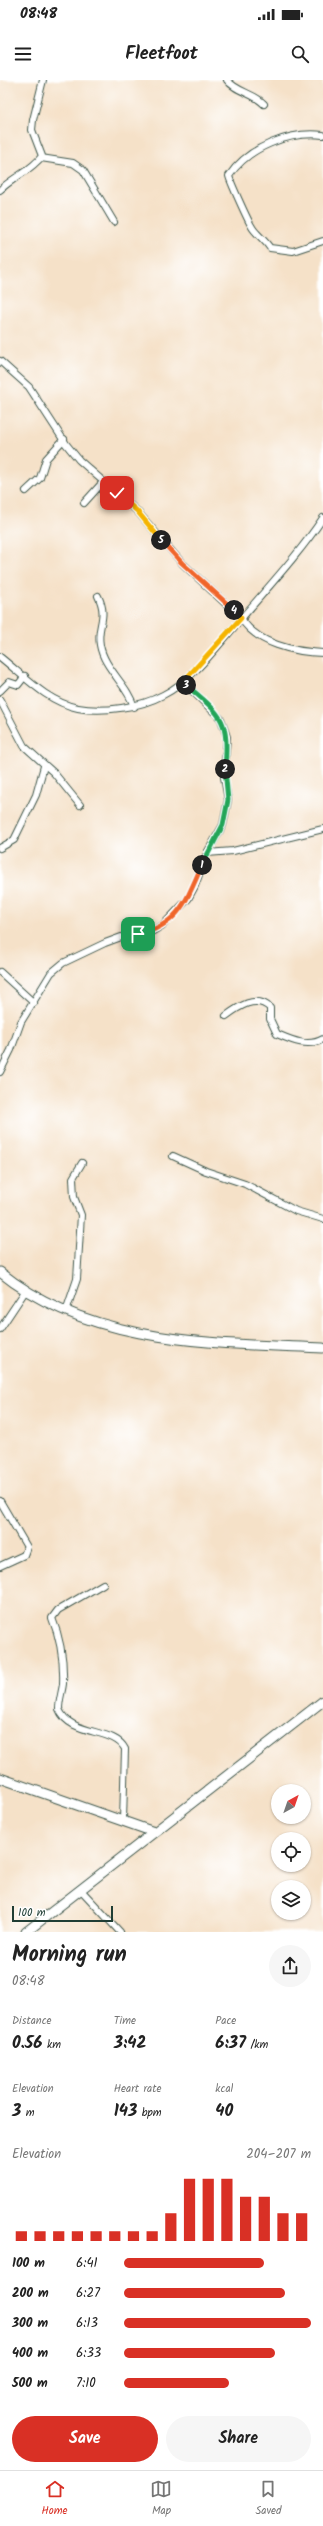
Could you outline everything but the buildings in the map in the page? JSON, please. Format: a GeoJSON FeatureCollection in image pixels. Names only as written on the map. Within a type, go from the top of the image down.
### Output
{"type":"FeatureCollection","features":[{"type":"Feature","properties":{"kind":"main road"},"geometry":{"type":"LineString","coordinates":[[0,1272],[26,1290],[66,1311],[107,1326],[149,1334],[208,1342],[323,1348]]}},
{"type":"Feature","properties":{"kind":"main road"},"geometry":{"type":"LineString","coordinates":[[26,1932],[323,1701]]}},
{"type":"Feature","properties":{"kind":"main road"},"geometry":{"type":"LineString","coordinates":[[0,1778],[154,1832]]}},
{"type":"Feature","properties":{"kind":"street"},"geometry":{"type":"LineString","coordinates":[[0,190],[8,182],[37,164],[41,158],[41,151],[32,130],[32,120],[43,80]]}},
{"type":"Feature","properties":{"kind":"street"},"geometry":{"type":"LineString","coordinates":[[227,80],[231,85],[258,97],[264,104]]}},
{"type":"Feature","properties":{"kind":"street"},"geometry":{"type":"LineString","coordinates":[[323,135],[294,135],[277,141],[247,157],[229,176],[230,183],[244,208],[252,228],[262,236],[270,248],[293,251],[323,241]]}},
{"type":"Feature","properties":{"kind":"street"},"geometry":{"type":"LineString","coordinates":[[41,158],[73,163],[83,170],[114,222]]}},
{"type":"Feature","properties":{"kind":"street"},"geometry":{"type":"LineString","coordinates":[[0,361],[30,387],[79,460],[137,511],[182,563],[241,618],[247,628],[268,640],[302,651],[323,653]]}},
{"type":"Feature","properties":{"kind":"street"},"geometry":{"type":"LineString","coordinates":[[26,491],[40,478],[46,459],[64,439]]}},
{"type":"Feature","properties":{"kind":"street"},"geometry":{"type":"LineString","coordinates":[[84,503],[103,482]]}},
{"type":"Feature","properties":{"kind":"street"},"geometry":{"type":"LineString","coordinates":[[0,656],[50,696],[78,708],[134,707],[164,695],[183,682],[271,585],[323,518]]}},
{"type":"Feature","properties":{"kind":"street"},"geometry":{"type":"LineString","coordinates":[[98,596],[104,613],[100,645],[119,683],[131,695],[134,707]]}},
{"type":"Feature","properties":{"kind":"street"},"geometry":{"type":"LineString","coordinates":[[0,691],[9,682],[18,685],[24,676]]}},
{"type":"Feature","properties":{"kind":"street"},"geometry":{"type":"LineString","coordinates":[[0,1072],[11,1050],[21,1022],[34,1003],[42,986],[63,963],[105,943],[124,936],[153,931],[163,925],[188,899],[208,852],[223,825],[228,800],[224,777],[227,738],[221,719],[183,682]]}},
{"type":"Feature","properties":{"kind":"street"},"geometry":{"type":"LineString","coordinates":[[0,700],[24,746],[44,766],[54,773],[80,805]]}},
{"type":"Feature","properties":{"kind":"street"},"geometry":{"type":"LineString","coordinates":[[0,848],[14,840],[36,795],[44,766]]}},
{"type":"Feature","properties":{"kind":"street"},"geometry":{"type":"LineString","coordinates":[[208,852],[233,851],[323,829]]}},
{"type":"Feature","properties":{"kind":"street"},"geometry":{"type":"LineString","coordinates":[[0,972],[34,1003]]}},
{"type":"Feature","properties":{"kind":"street"},"geometry":{"type":"LineString","coordinates":[[226,1016],[242,1005],[260,1003],[270,1008],[270,1019],[277,1034],[299,1042],[309,1043],[323,1039]]}},
{"type":"Feature","properties":{"kind":"street"},"geometry":{"type":"LineString","coordinates":[[173,1156],[206,1171],[245,1184],[296,1211],[323,1219]]}},
{"type":"Feature","properties":{"kind":"street"},"geometry":{"type":"LineString","coordinates":[[66,1311],[77,1279],[82,1215],[74,1197],[73,1178],[82,1163]]}},
{"type":"Feature","properties":{"kind":"street"},"geometry":{"type":"LineString","coordinates":[[0,1328],[26,1290]]}},
{"type":"Feature","properties":{"kind":"street"},"geometry":{"type":"LineString","coordinates":[[0,1501],[27,1547],[24,1556],[0,1566]]}},
{"type":"Feature","properties":{"kind":"street"},"geometry":{"type":"LineString","coordinates":[[103,1584],[58,1610],[52,1618],[60,1639],[62,1652],[63,1682],[59,1709],[69,1720],[81,1728],[114,1738],[122,1743],[125,1749],[123,1821]]}},
{"type":"Feature","properties":{"kind":"street"},"geometry":{"type":"LineString","coordinates":[[81,1890],[120,1932]]}},
{"type":"Feature","properties":{"kind":"route"},"geometry":{"type":"LineString","coordinates":[[117,493],[137,511],[182,563],[241,618],[230,632],[183,682],[213,709],[225,726],[227,738],[224,777],[228,800],[223,825],[208,852],[198,874],[195,886],[188,899],[176,914],[163,925],[153,931],[138,934]]}}]}
